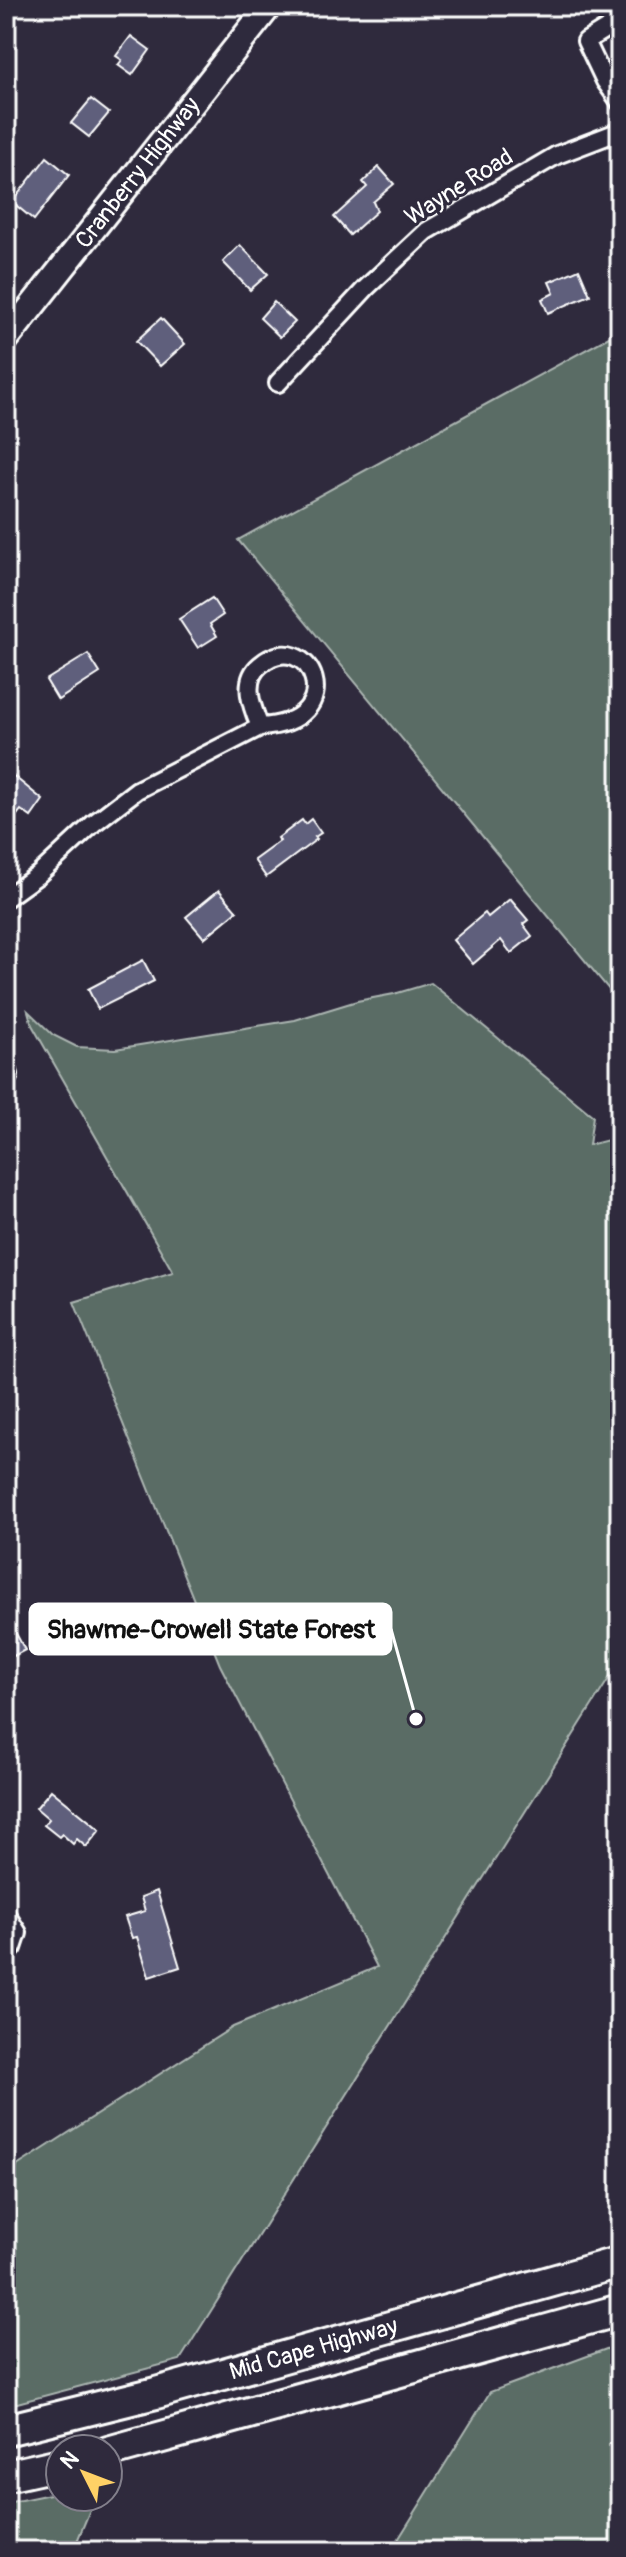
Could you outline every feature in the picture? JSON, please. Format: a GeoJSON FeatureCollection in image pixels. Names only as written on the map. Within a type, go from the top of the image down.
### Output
{"type":"FeatureCollection","features":[{"type":"Feature","properties":{"kind":"highway","name":"Mid Cape Highway"},"geometry":{"type":"LineString","coordinates":[[6,2430],[156,2393],[620,2262]]}},
{"type":"Feature","properties":{"kind":"highway","name":"Mid Cape Highway"},"geometry":{"type":"LineString","coordinates":[[124,2448],[620,2310]]}},
{"type":"Feature","properties":{"kind":"highway"},"geometry":{"type":"LineString","coordinates":[[6,2476],[44,2468]]}},
{"type":"Feature","properties":{"kind":"main road","name":"Cranberry Highway"},"geometry":{"type":"LineString","coordinates":[[6,339],[269,6]]}},
{"type":"Feature","properties":{"kind":"street"},"geometry":{"type":"LineString","coordinates":[[620,20],[586,41],[605,81],[620,102]]}},
{"type":"Feature","properties":{"kind":"street","name":"Wayne Road"},"geometry":{"type":"LineString","coordinates":[[278,383],[366,288],[427,231],[557,155],[620,131]]}},
{"type":"Feature","properties":{"kind":"street"},"geometry":{"type":"LineString","coordinates":[[6,898],[38,875],[94,823],[137,790],[260,727],[280,726],[309,708],[316,679],[308,667],[292,654],[274,654],[257,667],[250,681],[250,703],[260,727]]}},
{"type":"Feature","properties":{"kind":"street"},"geometry":{"type":"LineString","coordinates":[[6,1065],[9,1075],[6,1080]]}},
{"type":"Feature","properties":{"kind":"street"},"geometry":{"type":"LineString","coordinates":[[6,1914],[18,1933],[13,1948],[6,1955]]}},
{"type":"Feature","properties":{"kind":"green space"},"geometry":{"type":"Polygon","coordinates":[[[620,331],[620,1003],[238,540],[620,331]]]}},
{"type":"Feature","properties":{"kind":"green space"},"geometry":{"type":"Polygon","coordinates":[[[431,983],[593,1116],[589,1145],[620,1137],[620,1661],[180,2360],[6,2406],[6,2173],[233,2027],[377,1967],[220,1665],[74,1302],[173,1272],[32,1025],[28,1011],[53,1035],[77,1047],[115,1049],[295,1020],[431,983]]]}},
{"type":"Feature","properties":{"kind":"green space"},"geometry":{"type":"Polygon","coordinates":[[[620,2344],[620,2551],[391,2551],[490,2392],[620,2344]]]}},
{"type":"Feature","properties":{"kind":"green space"},"geometry":{"type":"Polygon","coordinates":[[[44,2495],[44,2513],[89,2513],[73,2551],[6,2551],[6,2503],[44,2495]]]}},
{"type":"Feature","properties":{"kind":"building"},"geometry":{"type":"Polygon","coordinates":[[[131,36],[150,50],[132,75],[118,65],[122,60],[116,56],[131,36]]]}},
{"type":"Feature","properties":{"kind":"building"},"geometry":{"type":"Polygon","coordinates":[[[91,99],[109,113],[89,137],[71,123],[91,99]]]}},
{"type":"Feature","properties":{"kind":"building"},"geometry":{"type":"Polygon","coordinates":[[[47,157],[69,175],[34,220],[12,202],[47,157]]]}},
{"type":"Feature","properties":{"kind":"building"},"geometry":{"type":"Polygon","coordinates":[[[379,167],[394,184],[373,202],[377,211],[350,235],[334,217],[367,187],[363,182],[379,167]]]}},
{"type":"Feature","properties":{"kind":"building"},"geometry":{"type":"Polygon","coordinates":[[[240,245],[268,274],[250,290],[223,262],[240,245]]]}},
{"type":"Feature","properties":{"kind":"building"},"geometry":{"type":"Polygon","coordinates":[[[579,269],[590,295],[548,313],[542,299],[554,293],[549,282],[579,269]]]}},
{"type":"Feature","properties":{"kind":"building"},"geometry":{"type":"Polygon","coordinates":[[[274,302],[295,322],[280,337],[260,318],[274,302]]]}},
{"type":"Feature","properties":{"kind":"building"},"geometry":{"type":"Polygon","coordinates":[[[161,318],[185,344],[160,366],[136,341],[161,318]]]}},
{"type":"Feature","properties":{"kind":"building"},"geometry":{"type":"Polygon","coordinates":[[[212,598],[223,615],[210,624],[217,636],[198,648],[179,619],[212,598]]]}},
{"type":"Feature","properties":{"kind":"building"},"geometry":{"type":"Polygon","coordinates":[[[88,654],[100,673],[58,700],[46,680],[88,654]]]}},
{"type":"Feature","properties":{"kind":"building"},"geometry":{"type":"Polygon","coordinates":[[[6,770],[43,800],[31,817],[21,810],[6,829],[6,770]]]}},
{"type":"Feature","properties":{"kind":"building"},"geometry":{"type":"Polygon","coordinates":[[[311,819],[321,833],[315,837],[317,839],[266,877],[254,860],[302,820],[305,824],[311,819]]]}},
{"type":"Feature","properties":{"kind":"building"},"geometry":{"type":"Polygon","coordinates":[[[219,890],[237,911],[204,938],[186,917],[219,890]]]}},
{"type":"Feature","properties":{"kind":"building"},"geometry":{"type":"Polygon","coordinates":[[[510,899],[528,920],[523,924],[532,936],[511,953],[501,940],[473,964],[453,940],[485,913],[488,917],[510,899]]]}},
{"type":"Feature","properties":{"kind":"building"},"geometry":{"type":"Polygon","coordinates":[[[143,960],[154,981],[98,1009],[88,989],[143,960]]]}},
{"type":"Feature","properties":{"kind":"building"},"geometry":{"type":"Polygon","coordinates":[[[6,1615],[25,1650],[6,1660],[6,1615]]]}},
{"type":"Feature","properties":{"kind":"building"},"geometry":{"type":"Polygon","coordinates":[[[51,1790],[100,1830],[86,1847],[77,1839],[73,1844],[62,1834],[59,1837],[44,1825],[49,1819],[36,1808],[51,1790]]]}},
{"type":"Feature","properties":{"kind":"building"},"geometry":{"type":"Polygon","coordinates":[[[157,1891],[180,1967],[149,1977],[137,1937],[132,1938],[125,1917],[145,1911],[141,1897],[157,1891]]]}},
{"type":"Feature","properties":{"kind":"place","name":"Shawme-Crowell State Forest"},"geometry":{"type":"Point","coordinates":[416,1719]}}]}
